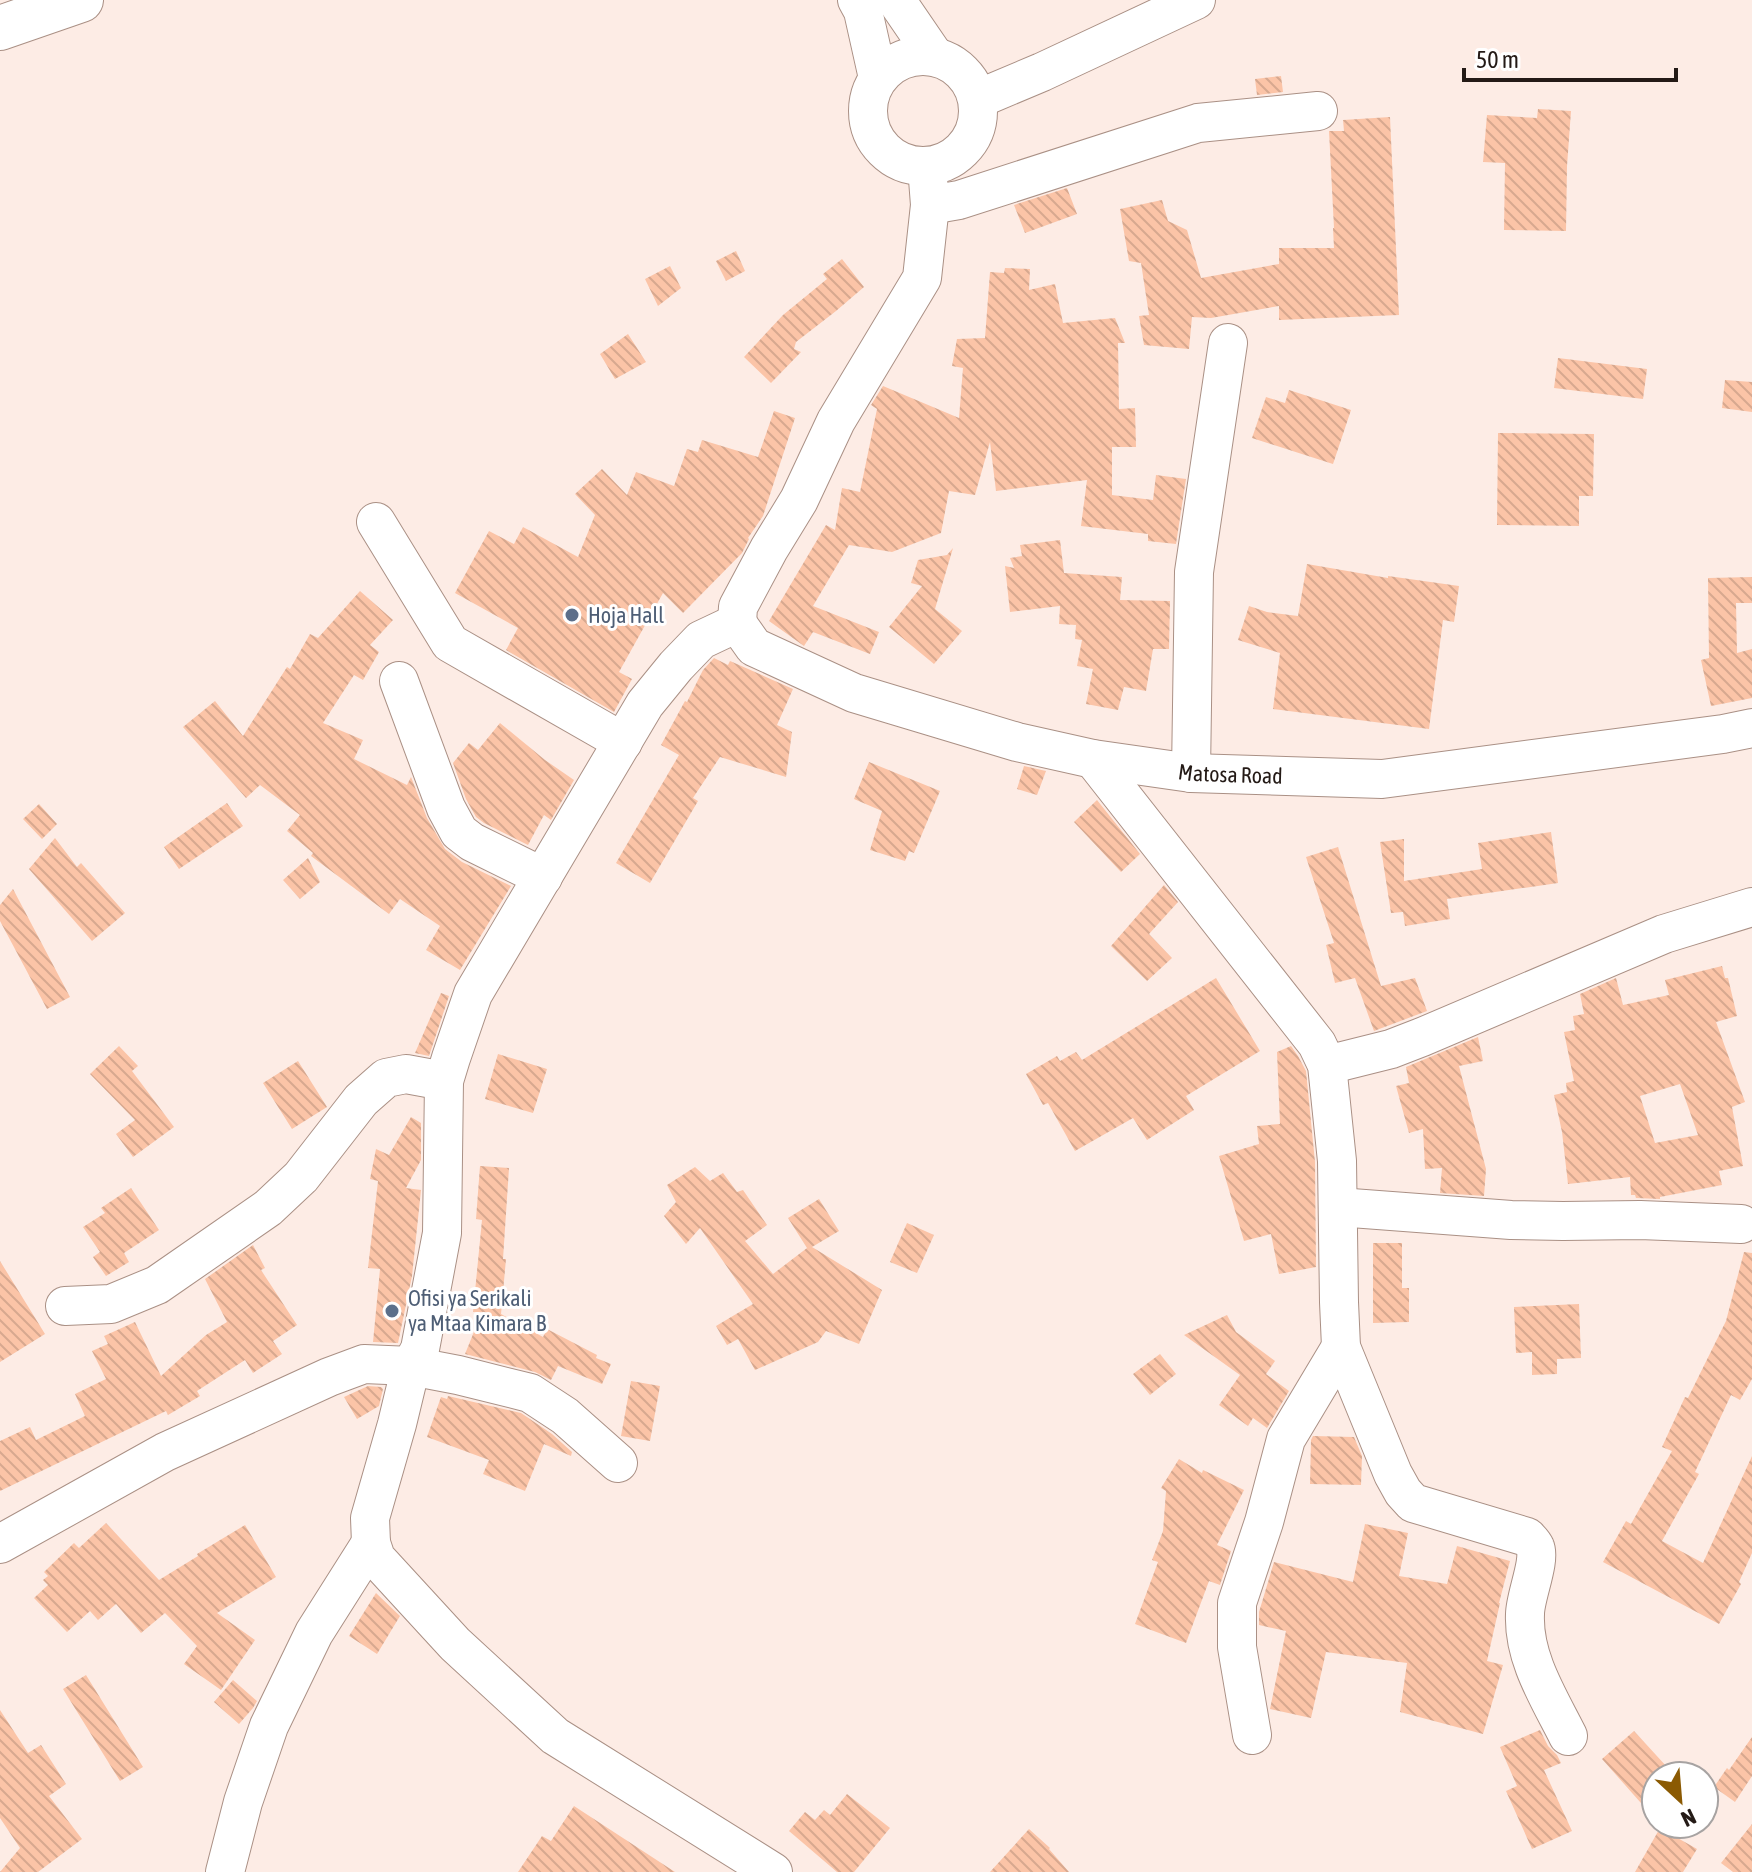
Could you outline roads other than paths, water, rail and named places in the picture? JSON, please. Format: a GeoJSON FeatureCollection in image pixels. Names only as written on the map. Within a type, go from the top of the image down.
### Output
{"type":"FeatureCollection","features":[{"type":"Feature","properties":{"kind":"highway"},"geometry":{"type":"LineString","coordinates":[[0,28],[81,0]]}},
{"type":"Feature","properties":{"kind":"street"},"geometry":{"type":"LineString","coordinates":[[857,0],[863,11],[878,78]]}},
{"type":"Feature","properties":{"kind":"street"},"geometry":{"type":"LineString","coordinates":[[896,0],[935,57]]}},
{"type":"Feature","properties":{"kind":"street"},"geometry":{"type":"LineString","coordinates":[[978,99],[1196,0]]}},
{"type":"Feature","properties":{"kind":"street"},"geometry":{"type":"LineString","coordinates":[[919,55],[950,62],[972,84],[978,99],[979,115],[968,144],[943,163],[927,166],[896,160],[883,151],[868,123],[870,91],[878,78],[903,59],[919,55]]}},
{"type":"Feature","properties":{"kind":"street"},"geometry":{"type":"LineString","coordinates":[[930,205],[959,200],[1198,123],[1318,111]]}},
{"type":"Feature","properties":{"kind":"street"},"geometry":{"type":"LineString","coordinates":[[773,1872],[555,1736],[455,1644],[376,1558],[371,1543],[370,1518],[411,1366],[420,1349],[442,1233],[444,1081],[473,994],[645,704],[701,640],[737,623],[738,607],[799,500],[836,421],[922,278],[930,205],[927,166]]}},
{"type":"Feature","properties":{"kind":"street"},"geometry":{"type":"LineString","coordinates":[[1191,773],[1194,572],[1228,343]]}},
{"type":"Feature","properties":{"kind":"street"},"geometry":{"type":"LineString","coordinates":[[376,522],[450,643],[623,742]]}},
{"type":"Feature","properties":{"kind":"street","name":"Matosa Road"},"geometry":{"type":"LineString","coordinates":[[737,623],[754,647],[854,693],[1017,742],[1093,759],[1191,773],[1382,779],[1752,728]]}},
{"type":"Feature","properties":{"kind":"street"},"geometry":{"type":"LineString","coordinates":[[399,681],[446,808],[459,832],[472,842],[543,877]]}},
{"type":"Feature","properties":{"kind":"street"},"geometry":{"type":"LineString","coordinates":[[1093,759],[1317,1044],[1327,1065],[1337,1161],[1341,1347],[1393,1474],[1413,1503],[1527,1537],[1535,1545],[1537,1556],[1525,1610],[1525,1635],[1535,1669],[1568,1736]]}},
{"type":"Feature","properties":{"kind":"street"},"geometry":{"type":"LineString","coordinates":[[1327,1065],[1391,1049],[1664,934],[1752,907]]}},
{"type":"Feature","properties":{"kind":"street"},"geometry":{"type":"LineString","coordinates":[[65,1306],[111,1304],[157,1285],[268,1208],[301,1177],[361,1100],[386,1078],[406,1074],[444,1081]]}},
{"type":"Feature","properties":{"kind":"street"},"geometry":{"type":"LineString","coordinates":[[1338,1207],[1511,1220],[1741,1224]]}},
{"type":"Feature","properties":{"kind":"street"},"geometry":{"type":"LineString","coordinates":[[1252,1735],[1237,1647],[1237,1603],[1264,1522],[1286,1439],[1341,1347]]}},
{"type":"Feature","properties":{"kind":"street"},"geometry":{"type":"LineString","coordinates":[[0,1544],[165,1452],[364,1364],[411,1366],[530,1393],[565,1416],[618,1463]]}},
{"type":"Feature","properties":{"kind":"street"},"geometry":{"type":"LineString","coordinates":[[225,1872],[243,1802],[269,1726],[314,1633],[371,1543]]}},
{"type":"Feature","properties":{"kind":"place","name":"Hoja Hall"},"geometry":{"type":"Point","coordinates":[572,615]}},
{"type":"Feature","properties":{"kind":"place","name":"Ofisi ya Serikali ya Mtaa Kimara B"},"geometry":{"type":"Point","coordinates":[392,1311]}}]}
